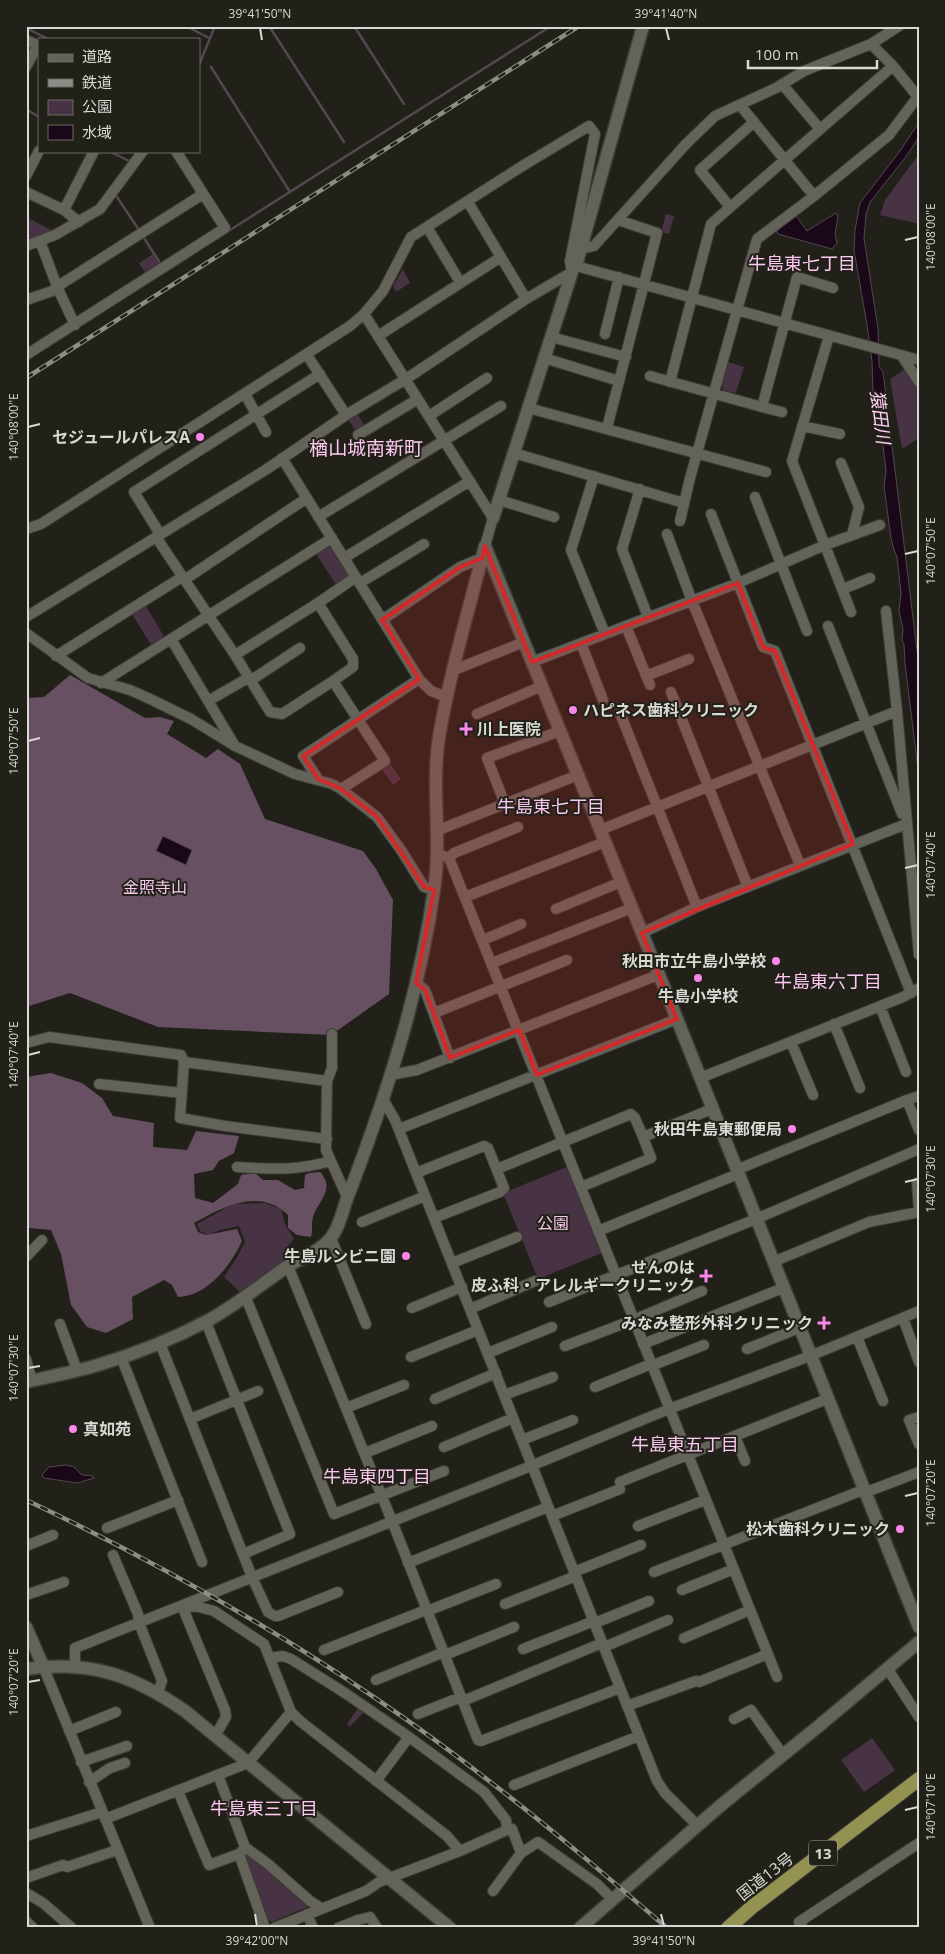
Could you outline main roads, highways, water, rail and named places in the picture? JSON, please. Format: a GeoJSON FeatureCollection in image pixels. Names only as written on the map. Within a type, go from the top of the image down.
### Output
{"type":"FeatureCollection","features":[{"type":"Feature","properties":{"kind":"highway","name":"国道13号"},"geometry":{"type":"LineString","coordinates":[[728,1928],[752,1907],[919,1779]]}},
{"type":"Feature","properties":{"kind":"water","name":"猿田川"},"geometry":{"type":"Polygon","coordinates":[[[919,122],[919,137],[870,202],[866,214],[864,238],[878,329],[879,366],[883,372],[919,667],[919,778],[902,640],[903,629],[899,611],[901,593],[897,557],[891,538],[884,486],[886,471],[883,445],[873,391],[872,361],[854,250],[855,230],[860,203],[900,151],[919,122]]]}},
{"type":"Feature","properties":{"kind":"water"},"geometry":{"type":"Polygon","coordinates":[[[836,213],[838,216],[835,235],[837,243],[832,249],[778,234],[777,230],[796,216],[807,231],[836,213]]]}},
{"type":"Feature","properties":{"kind":"water"},"geometry":{"type":"Polygon","coordinates":[[[163,836],[192,850],[186,865],[156,851],[163,836]]]}},
{"type":"Feature","properties":{"kind":"water"},"geometry":{"type":"Polygon","coordinates":[[[66,1465],[74,1467],[82,1475],[93,1476],[94,1478],[77,1483],[44,1478],[42,1475],[49,1467],[66,1465]]]}},
{"type":"Feature","properties":{"kind":"waterway"},"geometry":{"type":"LineString","coordinates":[[186,26],[209,38]]}},
{"type":"Feature","properties":{"kind":"waterway"},"geometry":{"type":"LineString","coordinates":[[200,63],[215,26]]}},
{"type":"Feature","properties":{"kind":"waterway"},"geometry":{"type":"LineString","coordinates":[[269,26],[344,142]]}},
{"type":"Feature","properties":{"kind":"waterway"},"geometry":{"type":"LineString","coordinates":[[354,26],[404,104]]}},
{"type":"Feature","properties":{"kind":"waterway"},"geometry":{"type":"LineString","coordinates":[[227,232],[551,26]]}},
{"type":"Feature","properties":{"kind":"waterway"},"geometry":{"type":"LineString","coordinates":[[26,28],[46,38]]}},
{"type":"Feature","properties":{"kind":"waterway"},"geometry":{"type":"LineString","coordinates":[[211,67],[290,192]]}},
{"type":"Feature","properties":{"kind":"waterway"},"geometry":{"type":"LineString","coordinates":[[26,109],[38,116]]}},
{"type":"Feature","properties":{"kind":"waterway"},"geometry":{"type":"LineString","coordinates":[[111,152],[129,161]]}},
{"type":"Feature","properties":{"kind":"waterway"},"geometry":{"type":"LineString","coordinates":[[115,194],[139,230]]}},
{"type":"Feature","properties":{"kind":"waterway"},"geometry":{"type":"LineString","coordinates":[[144,238],[160,263]]}},
{"type":"Feature","properties":{"kind":"waterway"},"geometry":{"type":"LineString","coordinates":[[165,272],[187,258]]}},
{"type":"Feature","properties":{"kind":"railway"},"geometry":{"type":"LineString","coordinates":[[26,378],[579,26]]}},
{"type":"Feature","properties":{"kind":"railway"},"geometry":{"type":"LineString","coordinates":[[26,1500],[88,1530],[209,1595],[268,1629],[383,1703],[515,1801],[667,1928]]}},
{"type":"Feature","properties":{"kind":"place","name":"セジュールパレスA"},"geometry":{"type":"Point","coordinates":[200,437]}},
{"type":"Feature","properties":{"kind":"place","name":"ハピネス歯科クリニック"},"geometry":{"type":"Point","coordinates":[573,710]}},
{"type":"Feature","properties":{"kind":"place","name":"川上医院"},"geometry":{"type":"Point","coordinates":[466,729]}},
{"type":"Feature","properties":{"kind":"place","name":"秋田市立牛島小学校"},"geometry":{"type":"Point","coordinates":[776,961]}},
{"type":"Feature","properties":{"kind":"place","name":"牛島小学校"},"geometry":{"type":"Point","coordinates":[698,978]}},
{"type":"Feature","properties":{"kind":"place","name":"秋田牛島東郵便局"},"geometry":{"type":"Point","coordinates":[792,1129]}},
{"type":"Feature","properties":{"kind":"place","name":"牛島ルンビニ園"},"geometry":{"type":"Point","coordinates":[406,1256]}},
{"type":"Feature","properties":{"kind":"place","name":"せんのは 皮ふ科・アレルギークリニック"},"geometry":{"type":"Point","coordinates":[706,1276]}},
{"type":"Feature","properties":{"kind":"place","name":"みなみ整形外科クリニック"},"geometry":{"type":"Point","coordinates":[824,1323]}},
{"type":"Feature","properties":{"kind":"place","name":"真如苑"},"geometry":{"type":"Point","coordinates":[73,1429]}},
{"type":"Feature","properties":{"kind":"place","name":"松木歯科クリニック"},"geometry":{"type":"Point","coordinates":[900,1529]}},
{"type":"Feature","properties":{"kind":"district","name":"牛島東七丁目"},"geometry":{"type":"Point","coordinates":[802,263]}},
{"type":"Feature","properties":{"kind":"district","name":"楢山城南新町"},"geometry":{"type":"Point","coordinates":[366,448]}},
{"type":"Feature","properties":{"kind":"district","name":"牛島東七丁目"},"geometry":{"type":"Point","coordinates":[551,806]}},
{"type":"Feature","properties":{"kind":"district","name":"牛島東六丁目"},"geometry":{"type":"Point","coordinates":[828,981]}},
{"type":"Feature","properties":{"kind":"district","name":"牛島東五丁目"},"geometry":{"type":"Point","coordinates":[685,1444]}},
{"type":"Feature","properties":{"kind":"district","name":"牛島東四丁目"},"geometry":{"type":"Point","coordinates":[377,1476]}},
{"type":"Feature","properties":{"kind":"district","name":"牛島東三丁目"},"geometry":{"type":"Point","coordinates":[264,1808]}},
{"type":"Feature","properties":{"kind":"park label","name":"金照寺山"},"geometry":{"type":"Point","coordinates":[155,887]}},
{"type":"Feature","properties":{"kind":"park label","name":"公園"},"geometry":{"type":"Point","coordinates":[553,1223]}}]}
